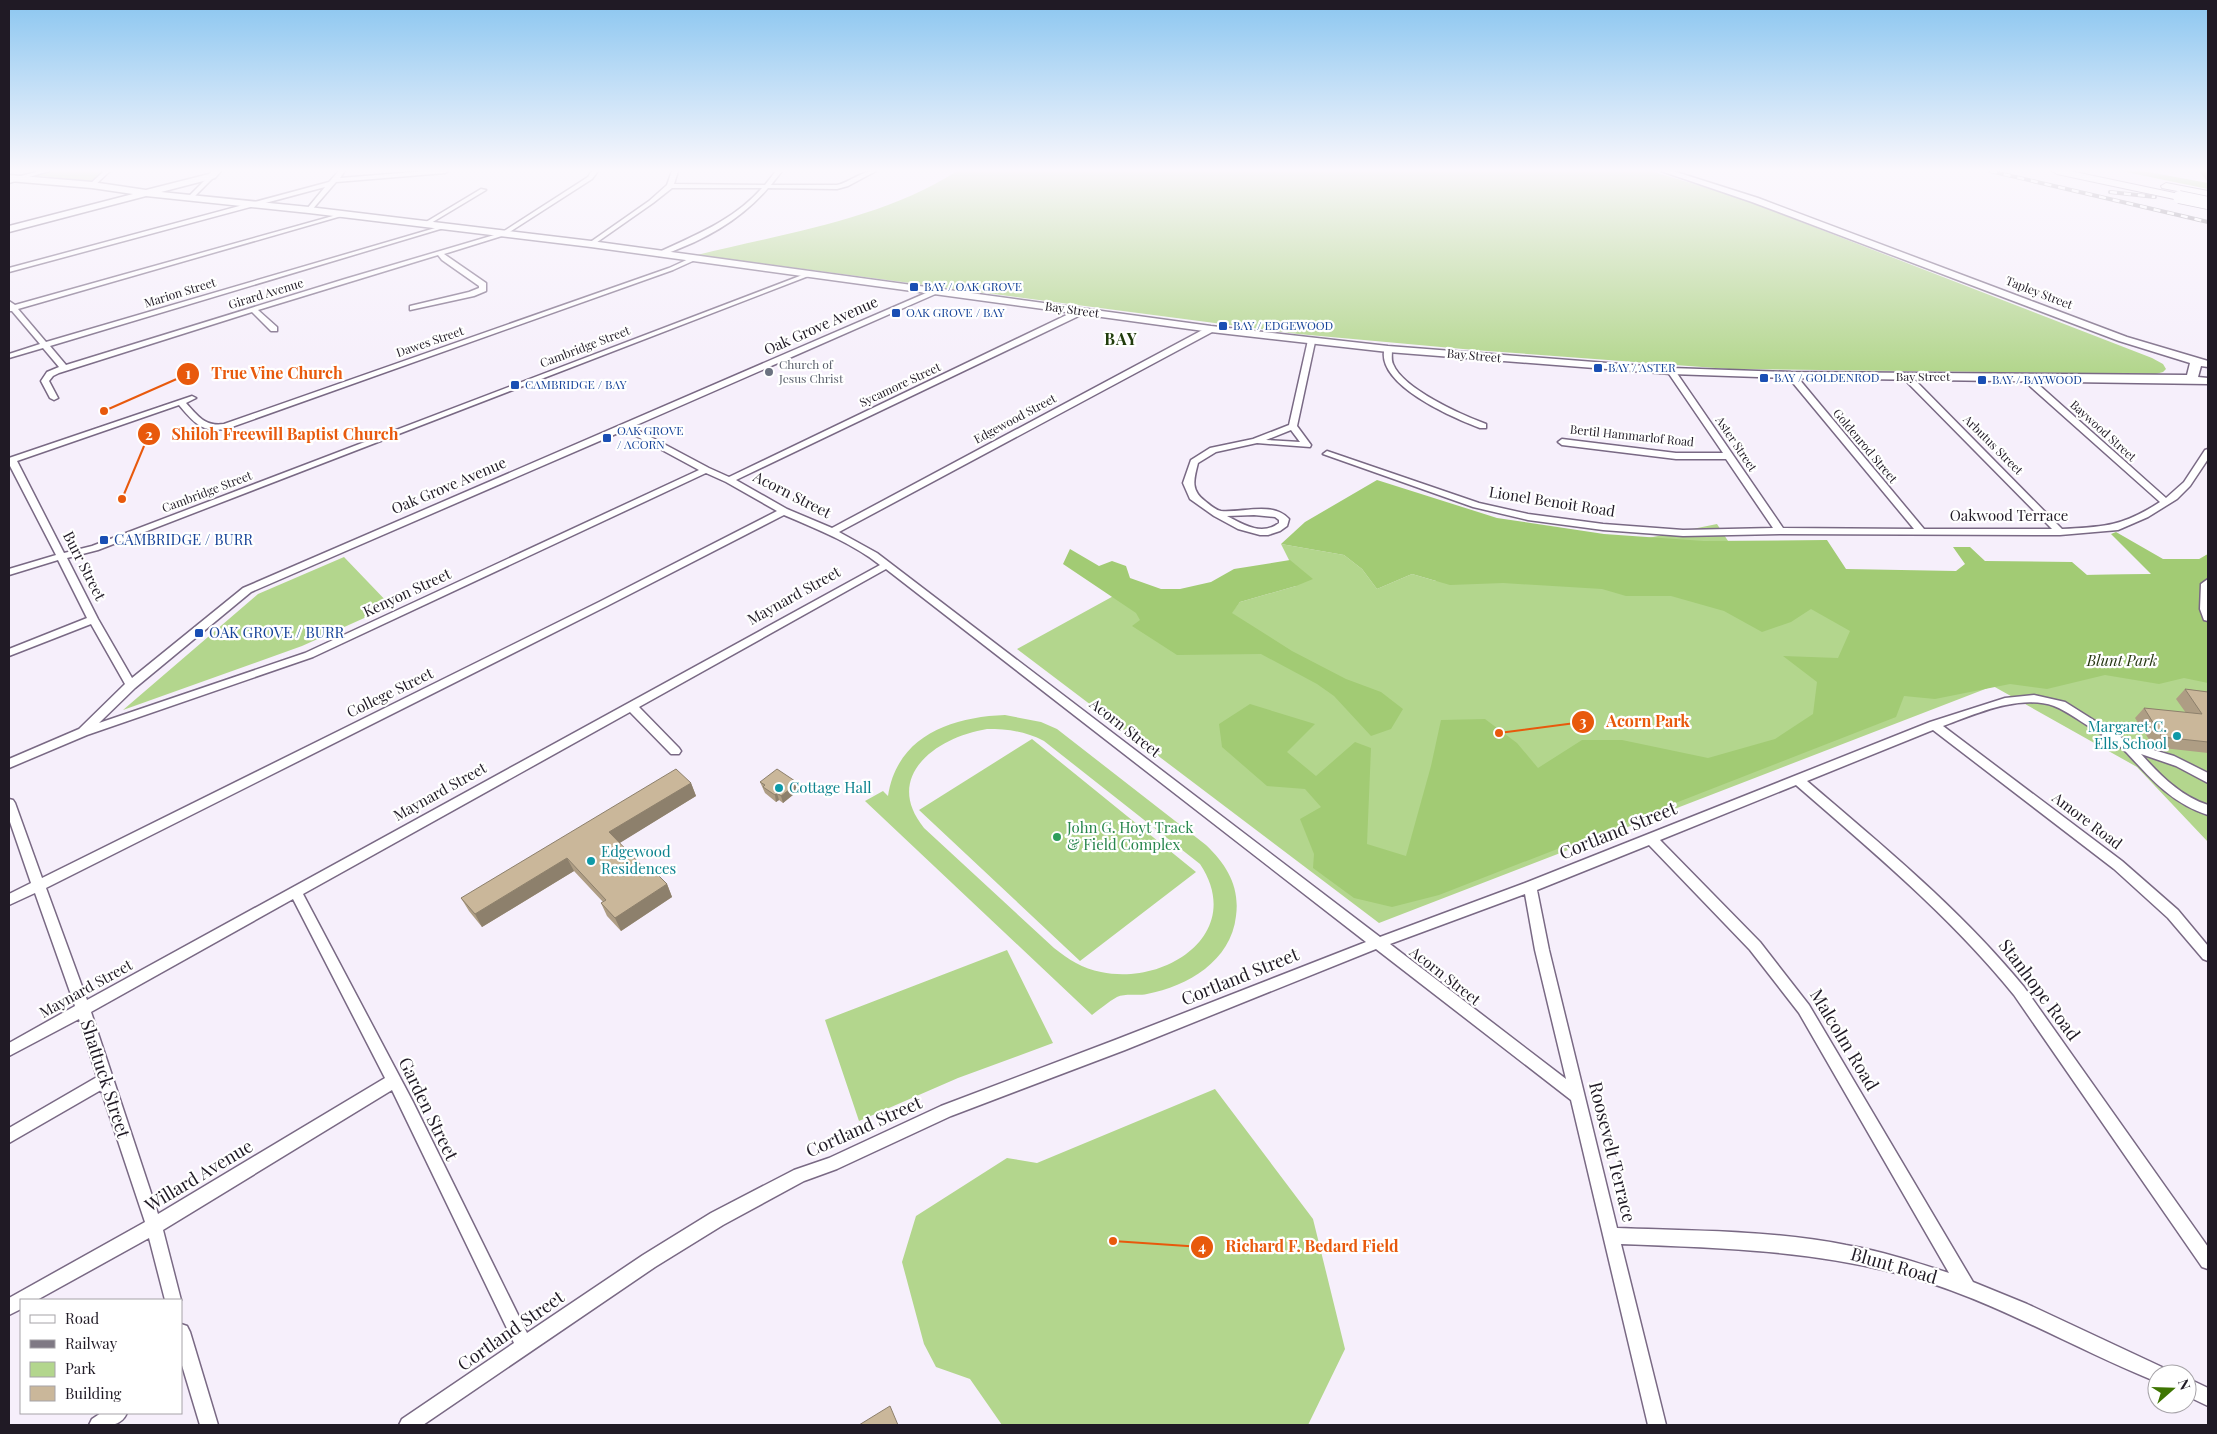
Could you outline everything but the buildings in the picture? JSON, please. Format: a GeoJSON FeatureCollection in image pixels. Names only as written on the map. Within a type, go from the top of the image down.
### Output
{"type":"FeatureCollection","features":[{"type":"Feature","properties":{"kind":"main road","name":"Bay Street"},"geometry":{"type":"LineString","coordinates":[[537,238],[1211,329],[1311,342],[1388,349],[1671,371],[1791,375],[2180,380]]}},
{"type":"Feature","properties":{"kind":"main road","name":"Tapley Street"},"geometry":{"type":"LineString","coordinates":[[1853,238],[2087,326],[2182,358],[2208,364]]}},
{"type":"Feature","properties":{"kind":"main road","name":"Bay Street"},"geometry":{"type":"LineString","coordinates":[[2140,379],[2172,375],[2178,371],[2182,358]]}},
{"type":"Feature","properties":{"kind":"main road"},"geometry":{"type":"LineString","coordinates":[[2180,380],[2192,378],[2196,362]]}},
{"type":"Feature","properties":{"kind":"main road"},"geometry":{"type":"LineString","coordinates":[[2180,380],[2208,381]]}},
{"type":"Feature","properties":{"kind":"street"},"geometry":{"type":"LineString","coordinates":[[9,270],[129,238]]}},
{"type":"Feature","properties":{"kind":"street"},"geometry":{"type":"LineString","coordinates":[[64,368],[10,306],[258,238]]}},
{"type":"Feature","properties":{"kind":"street","name":"Marion Street"},"geometry":{"type":"LineString","coordinates":[[9,356],[407,238]]}},
{"type":"Feature","properties":{"kind":"street","name":"Girard Avenue"},"geometry":{"type":"LineString","coordinates":[[54,398],[45,381],[50,374],[64,368],[489,238]]}},
{"type":"Feature","properties":{"kind":"street"},"geometry":{"type":"LineString","coordinates":[[591,244],[600,238]]}},
{"type":"Feature","properties":{"kind":"street"},"geometry":{"type":"LineString","coordinates":[[659,254],[692,238]]}},
{"type":"Feature","properties":{"kind":"street"},"geometry":{"type":"LineString","coordinates":[[413,308],[471,294],[483,289],[483,285],[444,259],[440,254],[443,251]]}},
{"type":"Feature","properties":{"kind":"street","name":"Dawes Street"},"geometry":{"type":"LineString","coordinates":[[182,402],[201,425],[213,428],[226,426],[632,283],[693,258]]}},
{"type":"Feature","properties":{"kind":"street","name":"Cambridge Street"},"geometry":{"type":"LineString","coordinates":[[9,572],[78,554],[114,541],[807,274]]}},
{"type":"Feature","properties":{"kind":"street","name":"Oak Grove Avenue"},"geometry":{"type":"LineString","coordinates":[[9,764],[83,732],[131,685],[247,590],[936,292]]}},
{"type":"Feature","properties":{"kind":"street"},"geometry":{"type":"LineString","coordinates":[[253,309],[274,329]]}},
{"type":"Feature","properties":{"kind":"street","name":"Sycamore Street"},"geometry":{"type":"LineString","coordinates":[[730,480],[1082,311]]}},
{"type":"Feature","properties":{"kind":"street","name":"Edgewood Street"},"geometry":{"type":"LineString","coordinates":[[832,532],[1211,329]]}},
{"type":"Feature","properties":{"kind":"street"},"geometry":{"type":"LineString","coordinates":[[1255,441],[1307,445],[1293,426],[1311,342]]}},
{"type":"Feature","properties":{"kind":"street"},"geometry":{"type":"LineString","coordinates":[[1388,349],[1391,368],[1399,378],[1457,417],[1483,426]]}},
{"type":"Feature","properties":{"kind":"street","name":"Aster Street"},"geometry":{"type":"LineString","coordinates":[[1671,371],[1780,531]]}},
{"type":"Feature","properties":{"kind":"street","name":"Goldenrod Street"},"geometry":{"type":"LineString","coordinates":[[1791,375],[1921,531]]}},
{"type":"Feature","properties":{"kind":"street","name":"Arbutus Street"},"geometry":{"type":"LineString","coordinates":[[1907,377],[2060,532]]}},
{"type":"Feature","properties":{"kind":"street","name":"Baywood Street"},"geometry":{"type":"LineString","coordinates":[[2026,378],[2165,502]]}},
{"type":"Feature","properties":{"kind":"street"},"geometry":{"type":"LineString","coordinates":[[10,461],[192,398]]}},
{"type":"Feature","properties":{"kind":"street"},"geometry":{"type":"LineString","coordinates":[[1217,514],[1254,512],[1278,514],[1284,519],[1284,524],[1272,532],[1260,532],[1241,528],[1217,514],[1193,497],[1188,483],[1192,467],[1202,456],[1213,450],[1255,441],[1293,426]]}},
{"type":"Feature","properties":{"kind":"street","name":"Acorn Street"},"geometry":{"type":"LineString","coordinates":[[626,427],[706,470],[730,480],[784,511],[832,532],[874,555],[1578,1097]]}},
{"type":"Feature","properties":{"kind":"street","name":"Bertil Hammarlof Road"},"geometry":{"type":"LineString","coordinates":[[1562,442],[1676,456],[1729,456]]}},
{"type":"Feature","properties":{"kind":"street","name":"Oakwood Terrace"},"geometry":{"type":"LineString","coordinates":[[1780,531],[2060,532],[2120,526],[2138,519],[2165,502],[2185,486],[2208,452]]}},
{"type":"Feature","properties":{"kind":"street","name":"Lionel Benoit Road"},"geometry":{"type":"LineString","coordinates":[[1327,454],[1476,505],[1528,516],[1602,527],[1683,533],[1780,531]]}},
{"type":"Feature","properties":{"kind":"street","name":"Burr Street"},"geometry":{"type":"LineString","coordinates":[[10,461],[93,618],[131,685]]}},
{"type":"Feature","properties":{"kind":"street","name":"Kenyon Street"},"geometry":{"type":"LineString","coordinates":[[83,732],[309,655],[706,470]]}},
{"type":"Feature","properties":{"kind":"street","name":"College Street"},"geometry":{"type":"LineString","coordinates":[[9,900],[603,604],[784,511]]}},
{"type":"Feature","properties":{"kind":"street","name":"Maynard Street"},"geometry":{"type":"LineString","coordinates":[[9,1050],[887,565]]}},
{"type":"Feature","properties":{"kind":"street"},"geometry":{"type":"LineString","coordinates":[[2208,582],[2206,584],[2205,609],[2208,618]]}},
{"type":"Feature","properties":{"kind":"street"},"geometry":{"type":"LineString","coordinates":[[9,653],[93,618]]}},
{"type":"Feature","properties":{"kind":"street","name":"Cortland Street"},"geometry":{"type":"LineString","coordinates":[[408,1425],[614,1284],[692,1234],[800,1175],[832,1164],[946,1111],[1120,1045],[1378,943],[1530,887],[1934,725],[2002,703],[2028,698],[2050,701],[2070,710],[2128,746],[2150,772],[2168,788],[2185,800],[2208,810]]}},
{"type":"Feature","properties":{"kind":"street"},"geometry":{"type":"LineString","coordinates":[[632,706],[675,751]]}},
{"type":"Feature","properties":{"kind":"street","name":"Amore Road"},"geometry":{"type":"LineString","coordinates":[[1934,725],[2118,865],[2173,914],[2208,955]]}},
{"type":"Feature","properties":{"kind":"street","name":"Cortland Street"},"geometry":{"type":"LineString","coordinates":[[2128,746],[2146,750],[2176,762],[2208,780]]}},
{"type":"Feature","properties":{"kind":"street","name":"Stanhope Road"},"geometry":{"type":"LineString","coordinates":[[1797,779],[1958,920],[1989,952],[2019,991],[2208,1261]]}},
{"type":"Feature","properties":{"kind":"street","name":"Shattuck Street"},"geometry":{"type":"LineString","coordinates":[[9,803],[83,1009],[104,1080],[154,1226],[173,1299]]}},
{"type":"Feature","properties":{"kind":"street","name":"Malcolm Road"},"geometry":{"type":"LineString","coordinates":[[1650,838],[1755,946],[1784,981],[1809,1016],[1968,1289]]}},
{"type":"Feature","properties":{"kind":"street","name":"Roosevelt Terrace"},"geometry":{"type":"LineString","coordinates":[[1530,887],[1542,950],[1658,1425]]}},
{"type":"Feature","properties":{"kind":"street","name":"Garden Street"},"geometry":{"type":"LineString","coordinates":[[296,892],[394,1081],[524,1345]]}},
{"type":"Feature","properties":{"kind":"street"},"geometry":{"type":"LineString","coordinates":[[9,1136],[104,1080]]}},
{"type":"Feature","properties":{"kind":"street","name":"Willard Avenue"},"geometry":{"type":"LineString","coordinates":[[23,1299],[154,1226],[394,1081]]}},
{"type":"Feature","properties":{"kind":"street","name":"Blunt Road"},"geometry":{"type":"LineString","coordinates":[[1612,1236],[1795,1244],[1895,1264],[1968,1289],[2147,1369]]}},
{"type":"Feature","properties":{"kind":"street","name":"Willard Avenue"},"geometry":{"type":"LineString","coordinates":[[9,1307],[20,1301]]}},
{"type":"Feature","properties":{"kind":"street"},"geometry":{"type":"LineString","coordinates":[[182,1340],[186,1371],[209,1425]]}},
{"type":"Feature","properties":{"kind":"street"},"geometry":{"type":"LineString","coordinates":[[98,1425],[116,1414]]}},
{"type":"Feature","properties":{"kind":"green space"},"geometry":{"type":"Polygon","coordinates":[[[771,238],[1842,238],[2152,358],[2163,364],[2166,369],[2156,374],[1729,369],[1474,350],[1298,334],[697,255],[771,238]]]}},
{"type":"Feature","properties":{"kind":"green space","name":"Blunt Park"},"geometry":{"type":"Polygon","coordinates":[[[1377,480],[1497,518],[1604,534],[1704,541],[1827,540],[1846,569],[1956,571],[1965,564],[1953,547],[1970,547],[1985,561],[2072,562],[2087,575],[2151,574],[2111,534],[2116,532],[2163,559],[2200,559],[2208,554],[2208,683],[2184,678],[2159,684],[2105,675],[2047,689],[2010,684],[1935,699],[1904,696],[1896,717],[1439,895],[1392,907],[1354,898],[1313,868],[1314,854],[1300,819],[1321,807],[1305,789],[1267,786],[1222,747],[1219,724],[1250,704],[1315,724],[1287,752],[1316,776],[1355,742],[1371,748],[1367,844],[1406,856],[1431,766],[1441,720],[1485,719],[1517,743],[1538,768],[1582,740],[1622,740],[1708,758],[1775,739],[1813,714],[1817,682],[1783,656],[1838,658],[1850,631],[1811,609],[1791,622],[1762,632],[1724,611],[1671,596],[1626,596],[1602,589],[1503,583],[1450,585],[1412,574],[1377,589],[1362,569],[1344,555],[1281,544],[1305,522],[1377,480]]]}},
{"type":"Feature","properties":{"kind":"green space","name":"Blunt Park"},"geometry":{"type":"Polygon","coordinates":[[[1717,524],[1730,544],[1801,578],[2172,574],[2208,554],[2208,842],[2137,767],[1993,686],[1379,923],[1017,649],[1139,582],[1241,620],[1231,613],[1240,602],[1296,586],[1289,560],[1281,544],[1344,555],[1362,569],[1377,589],[1412,574],[1436,581],[1717,524]]]}},
{"type":"Feature","properties":{"kind":"green space"},"geometry":{"type":"Polygon","coordinates":[[[1070,549],[1099,566],[1112,561],[1126,566],[1130,578],[1161,589],[1180,589],[1211,582],[1234,569],[1290,560],[1313,579],[1296,586],[1240,602],[1232,613],[1292,651],[1346,679],[1381,692],[1403,709],[1391,729],[1371,736],[1334,696],[1317,684],[1261,654],[1177,655],[1132,626],[1140,620],[1136,613],[1063,564],[1070,549]]]}},
{"type":"Feature","properties":{"kind":"green space"},"geometry":{"type":"Polygon","coordinates":[[[344,557],[391,606],[302,646],[123,710],[258,594],[344,557]]]}},
{"type":"Feature","properties":{"kind":"green space"},"geometry":{"type":"Polygon","coordinates":[[[1005,715],[1041,722],[1057,729],[1206,845],[1220,860],[1234,886],[1237,905],[1236,916],[1226,946],[1205,969],[1178,985],[1143,995],[1117,997],[1092,1015],[865,801],[883,791],[888,796],[893,775],[902,758],[930,734],[965,720],[1005,715]],[[987,729],[968,733],[934,750],[921,762],[912,776],[909,792],[913,809],[924,828],[1054,948],[1082,966],[1094,971],[1126,974],[1150,971],[1173,962],[1192,949],[1206,932],[1213,912],[1212,889],[1200,864],[1044,741],[1009,730],[987,729]]]}},
{"type":"Feature","properties":{"kind":"green space"},"geometry":{"type":"Polygon","coordinates":[[[1032,739],[1196,872],[1080,961],[919,810],[1032,739]]]}},
{"type":"Feature","properties":{"kind":"green space"},"geometry":{"type":"Polygon","coordinates":[[[1007,950],[1053,1043],[958,1078],[859,1121],[825,1020],[1007,950]]]}},
{"type":"Feature","properties":{"kind":"green space"},"geometry":{"type":"Polygon","coordinates":[[[1215,1089],[1313,1219],[1345,1349],[1308,1425],[1002,1425],[970,1379],[936,1367],[924,1344],[902,1262],[916,1216],[1007,1158],[1037,1163],[1215,1089]]]}},
{"type":"Feature","properties":{"kind":"place","name":"BAY / OAK GROVE"},"geometry":{"type":"Point","coordinates":[914,287]}},
{"type":"Feature","properties":{"kind":"place","name":"OAK GROVE / BAY"},"geometry":{"type":"Point","coordinates":[896,313]}},
{"type":"Feature","properties":{"kind":"place","name":"BAY / EDGEWOOD"},"geometry":{"type":"Point","coordinates":[1223,326]}},
{"type":"Feature","properties":{"kind":"place","name":"BAY / ASTER"},"geometry":{"type":"Point","coordinates":[1598,368]}},
{"type":"Feature","properties":{"kind":"place","name":"Church of Jesus Christ"},"geometry":{"type":"Point","coordinates":[769,372]}},
{"type":"Feature","properties":{"kind":"place","name":"BAY / GOLDENROD"},"geometry":{"type":"Point","coordinates":[1764,378]}},
{"type":"Feature","properties":{"kind":"place","name":"BAY / BAYWOOD"},"geometry":{"type":"Point","coordinates":[1982,380]}},
{"type":"Feature","properties":{"kind":"place","name":"CAMBRIDGE / BAY"},"geometry":{"type":"Point","coordinates":[515,385]}},
{"type":"Feature","properties":{"kind":"place","name":"True Vine Church"},"geometry":{"type":"Point","coordinates":[104,411]}},
{"type":"Feature","properties":{"kind":"place","name":"OAK GROVE / ACORN"},"geometry":{"type":"Point","coordinates":[607,438]}},
{"type":"Feature","properties":{"kind":"place","name":"Shiloh Freewill Baptist Church"},"geometry":{"type":"Point","coordinates":[122,499]}},
{"type":"Feature","properties":{"kind":"place","name":"CAMBRIDGE / BURR"},"geometry":{"type":"Point","coordinates":[104,540]}},
{"type":"Feature","properties":{"kind":"place","name":"OAK GROVE / BURR"},"geometry":{"type":"Point","coordinates":[199,633]}},
{"type":"Feature","properties":{"kind":"place","name":"Acorn Park"},"geometry":{"type":"Point","coordinates":[1499,733]}},
{"type":"Feature","properties":{"kind":"place","name":"Margaret C. Ells School"},"geometry":{"type":"Point","coordinates":[2177,736]}},
{"type":"Feature","properties":{"kind":"place","name":"Cottage Hall"},"geometry":{"type":"Point","coordinates":[779,788]}},
{"type":"Feature","properties":{"kind":"place","name":"John G. Hoyt Track & Field Complex"},"geometry":{"type":"Point","coordinates":[1057,837]}},
{"type":"Feature","properties":{"kind":"place","name":"Edgewood Residences"},"geometry":{"type":"Point","coordinates":[591,861]}},
{"type":"Feature","properties":{"kind":"place","name":"Richard F. Bedard Field"},"geometry":{"type":"Point","coordinates":[1113,1241]}},
{"type":"Feature","properties":{"kind":"district","name":"BAY"},"geometry":{"type":"Point","coordinates":[1121,339]}}]}
